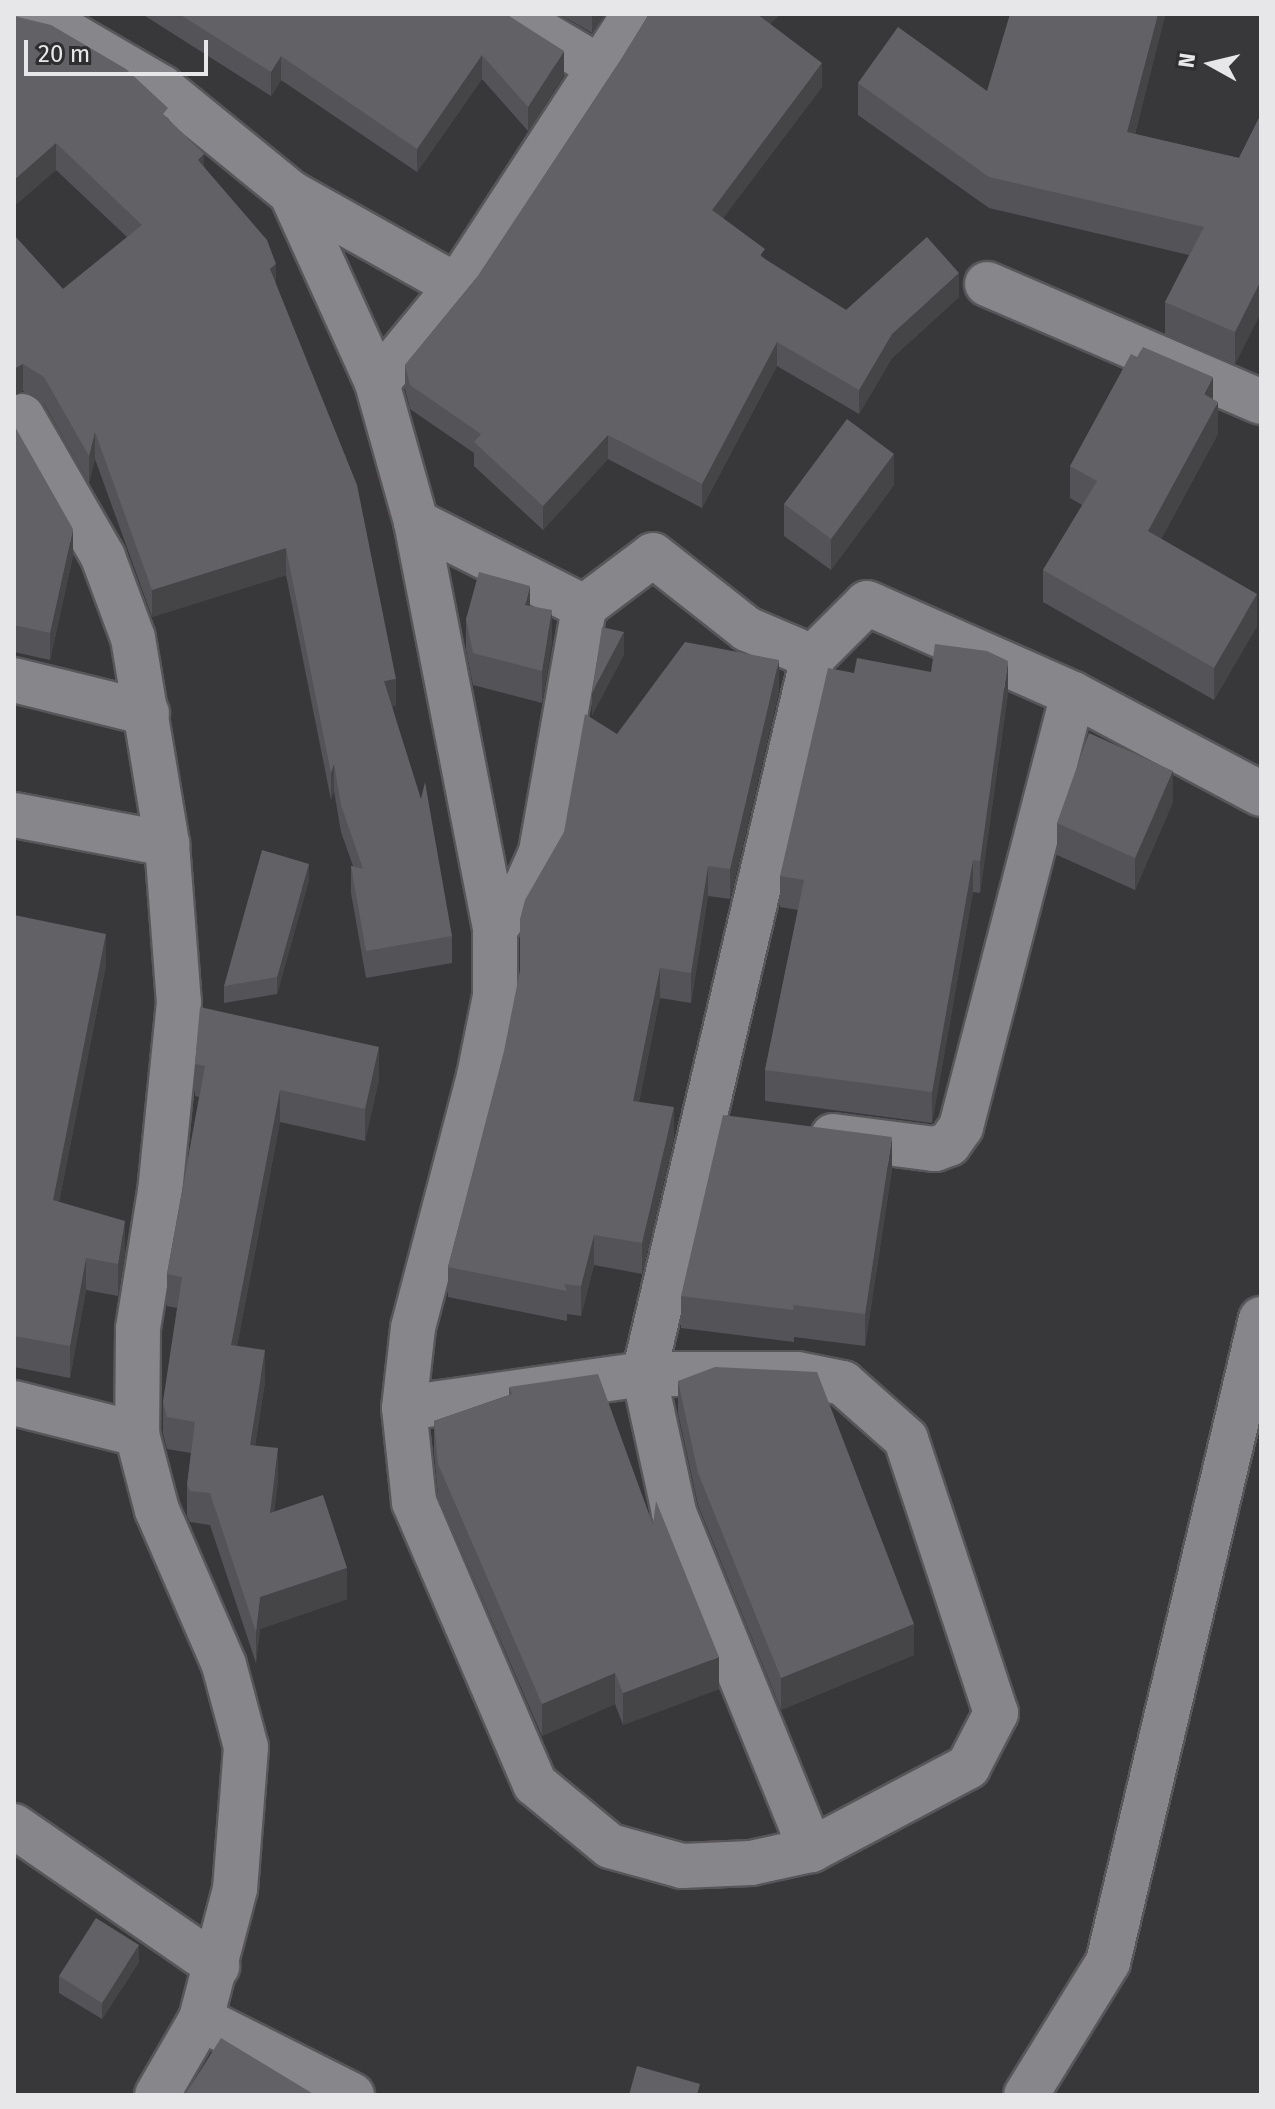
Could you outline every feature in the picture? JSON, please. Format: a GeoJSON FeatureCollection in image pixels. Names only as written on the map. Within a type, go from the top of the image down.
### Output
{"type":"FeatureCollection","features":[{"type":"Feature","properties":{"kind":"street"},"geometry":{"type":"LineString","coordinates":[[36,14],[161,87],[291,193],[457,286]]}},
{"type":"Feature","properties":{"kind":"street"},"geometry":{"type":"LineString","coordinates":[[510,14],[601,68]]}},
{"type":"Feature","properties":{"kind":"street"},"geometry":{"type":"LineString","coordinates":[[377,383],[457,286],[634,14]]}},
{"type":"Feature","properties":{"kind":"street"},"geometry":{"type":"LineString","coordinates":[[291,193],[377,383],[416,522],[495,929],[492,1009],[413,1328],[404,1408],[414,1502],[535,1784],[610,1846],[682,1866],[751,1863],[811,1850],[968,1767],[996,1713],[906,1439],[843,1383],[797,1374],[644,1374],[404,1408]]}},
{"type":"Feature","properties":{"kind":"street"},"geometry":{"type":"LineString","coordinates":[[987,284],[1261,402]]}},
{"type":"Feature","properties":{"kind":"street"},"geometry":{"type":"LineString","coordinates":[[22,416],[103,557],[133,638],[147,713],[167,844],[179,1002],[160,1191],[138,1329],[137,1434],[157,1510],[224,1665],[246,1747],[235,1889],[217,1966],[201,2019],[157,2095]]}},
{"type":"Feature","properties":{"kind":"street"},"geometry":{"type":"LineString","coordinates":[[416,522],[584,607]]}},
{"type":"Feature","properties":{"kind":"street"},"geometry":{"type":"LineString","coordinates":[[495,929],[526,886],[541,852],[584,607],[653,555],[747,629],[813,657]]}},
{"type":"Feature","properties":{"kind":"street"},"geometry":{"type":"LineString","coordinates":[[811,1850],[674,1512],[644,1374],[707,1119],[813,657],[867,603],[1073,694],[1261,794]]}},
{"type":"Feature","properties":{"kind":"street"},"geometry":{"type":"LineString","coordinates":[[14,680],[147,713]]}},
{"type":"Feature","properties":{"kind":"street"},"geometry":{"type":"LineString","coordinates":[[798,1131],[935,1149],[949,1144],[961,1127],[1073,694]]}},
{"type":"Feature","properties":{"kind":"street"},"geometry":{"type":"LineString","coordinates":[[14,815],[167,844]]}},
{"type":"Feature","properties":{"kind":"street"},"geometry":{"type":"LineString","coordinates":[[707,1119],[752,1125]]}},
{"type":"Feature","properties":{"kind":"street"},"geometry":{"type":"LineString","coordinates":[[1026,2095],[1108,1962],[1261,1319]]}},
{"type":"Feature","properties":{"kind":"street"},"geometry":{"type":"LineString","coordinates":[[14,1403],[137,1434]]}},
{"type":"Feature","properties":{"kind":"street"},"geometry":{"type":"LineString","coordinates":[[14,1826],[217,1966]]}},
{"type":"Feature","properties":{"kind":"street"},"geometry":{"type":"LineString","coordinates":[[201,2019],[352,2095]]}},
{"type":"Feature","properties":{"kind":"building"},"geometry":{"type":"Polygon","coordinates":[[[179,14],[506,14],[564,51],[528,107],[482,55],[417,149],[281,56],[271,72],[179,14]]]}},
{"type":"Feature","properties":{"kind":"building"},"geometry":{"type":"Polygon","coordinates":[[[649,14],[757,14],[822,63],[712,210],[765,249],[760,256],[846,310],[927,237],[959,273],[892,334],[859,390],[777,342],[702,484],[608,435],[543,506],[474,442],[481,434],[410,385],[405,365],[478,276],[649,14]]]}},
{"type":"Feature","properties":{"kind":"building"},"geometry":{"type":"Polygon","coordinates":[[[1010,14],[1158,14],[1127,132],[1239,158],[1261,114],[1261,280],[1235,332],[1165,302],[1204,227],[989,177],[858,83],[898,27],[987,91],[1010,14]]]}},
{"type":"Feature","properties":{"kind":"building"},"geometry":{"type":"Polygon","coordinates":[[[14,16],[51,25],[126,69],[168,108],[163,114],[204,154],[198,160],[267,240],[276,264],[270,269],[357,485],[396,679],[384,681],[421,799],[425,782],[452,936],[366,951],[351,866],[363,869],[341,805],[334,764],[331,773],[286,548],[152,590],[95,432],[89,456],[44,377],[23,364],[14,369],[14,235],[63,289],[142,225],[56,143],[14,180],[14,16]]]}},
{"type":"Feature","properties":{"kind":"building"},"geometry":{"type":"Polygon","coordinates":[[[1143,347],[1213,377],[1204,394],[1218,402],[1148,531],[1257,594],[1214,668],[1043,570],[1097,481],[1070,466],[1131,354],[1137,357],[1143,347]]]}},
{"type":"Feature","properties":{"kind":"building"},"geometry":{"type":"Polygon","coordinates":[[[847,419],[894,454],[831,539],[784,504],[847,419]]]}},
{"type":"Feature","properties":{"kind":"building"},"geometry":{"type":"Polygon","coordinates":[[[14,425],[73,529],[50,633],[14,625],[14,425]]]}},
{"type":"Feature","properties":{"kind":"building"},"geometry":{"type":"Polygon","coordinates":[[[479,572],[530,586],[525,605],[552,610],[542,671],[473,653],[466,619],[479,572]]]}},
{"type":"Feature","properties":{"kind":"building"},"geometry":{"type":"Polygon","coordinates":[[[602,627],[624,632],[592,693],[602,627]]]}},
{"type":"Feature","properties":{"kind":"building"},"geometry":{"type":"Polygon","coordinates":[[[685,642],[779,660],[730,869],[708,866],[691,973],[660,968],[633,1101],[674,1107],[642,1243],[594,1235],[581,1286],[564,1284],[567,1291],[448,1267],[504,1051],[520,970],[520,919],[525,900],[564,832],[585,714],[617,734],[685,642]]]}},
{"type":"Feature","properties":{"kind":"building"},"geometry":{"type":"Polygon","coordinates":[[[935,644],[987,651],[1008,661],[980,861],[973,860],[932,1092],[765,1070],[804,880],[780,876],[828,668],[854,673],[857,658],[931,672],[935,644]]]}},
{"type":"Feature","properties":{"kind":"building"},"geometry":{"type":"Polygon","coordinates":[[[1089,733],[1173,771],[1135,858],[1057,823],[1089,733]]]}},
{"type":"Feature","properties":{"kind":"building"},"geometry":{"type":"Polygon","coordinates":[[[262,850],[309,864],[277,977],[224,986],[262,850]]]}},
{"type":"Feature","properties":{"kind":"building"},"geometry":{"type":"Polygon","coordinates":[[[14,915],[106,934],[53,1200],[125,1221],[118,1264],[86,1258],[70,1346],[14,1336],[14,915]]]}},
{"type":"Feature","properties":{"kind":"building"},"geometry":{"type":"Polygon","coordinates":[[[200,1007],[379,1047],[365,1109],[280,1090],[231,1345],[265,1350],[250,1445],[278,1448],[270,1513],[323,1495],[347,1568],[260,1597],[256,1632],[210,1493],[190,1491],[187,1485],[195,1422],[167,1417],[163,1402],[182,1277],[167,1274],[205,1066],[195,1064],[200,1007]]]}},
{"type":"Feature","properties":{"kind":"building"},"geometry":{"type":"Polygon","coordinates":[[[723,1115],[892,1137],[865,1314],[793,1305],[794,1310],[681,1296],[723,1115]]]}},
{"type":"Feature","properties":{"kind":"building"},"geometry":{"type":"Polygon","coordinates":[[[715,1367],[817,1372],[914,1624],[781,1678],[698,1473],[678,1381],[715,1367]]]}},
{"type":"Feature","properties":{"kind":"building"},"geometry":{"type":"Polygon","coordinates":[[[598,1374],[653,1525],[656,1501],[719,1657],[623,1693],[615,1673],[542,1704],[438,1464],[434,1421],[512,1394],[509,1387],[598,1374]]]}},
{"type":"Feature","properties":{"kind":"building"},"geometry":{"type":"Polygon","coordinates":[[[96,1918],[139,1945],[102,2003],[59,1976],[96,1918]]]}},
{"type":"Feature","properties":{"kind":"building"},"geometry":{"type":"Polygon","coordinates":[[[221,2038],[315,2095],[185,2095],[221,2038]]]}},
{"type":"Feature","properties":{"kind":"building"},"geometry":{"type":"Polygon","coordinates":[[[637,2066],[700,2084],[697,2095],[629,2095],[637,2066]]]}}]}
